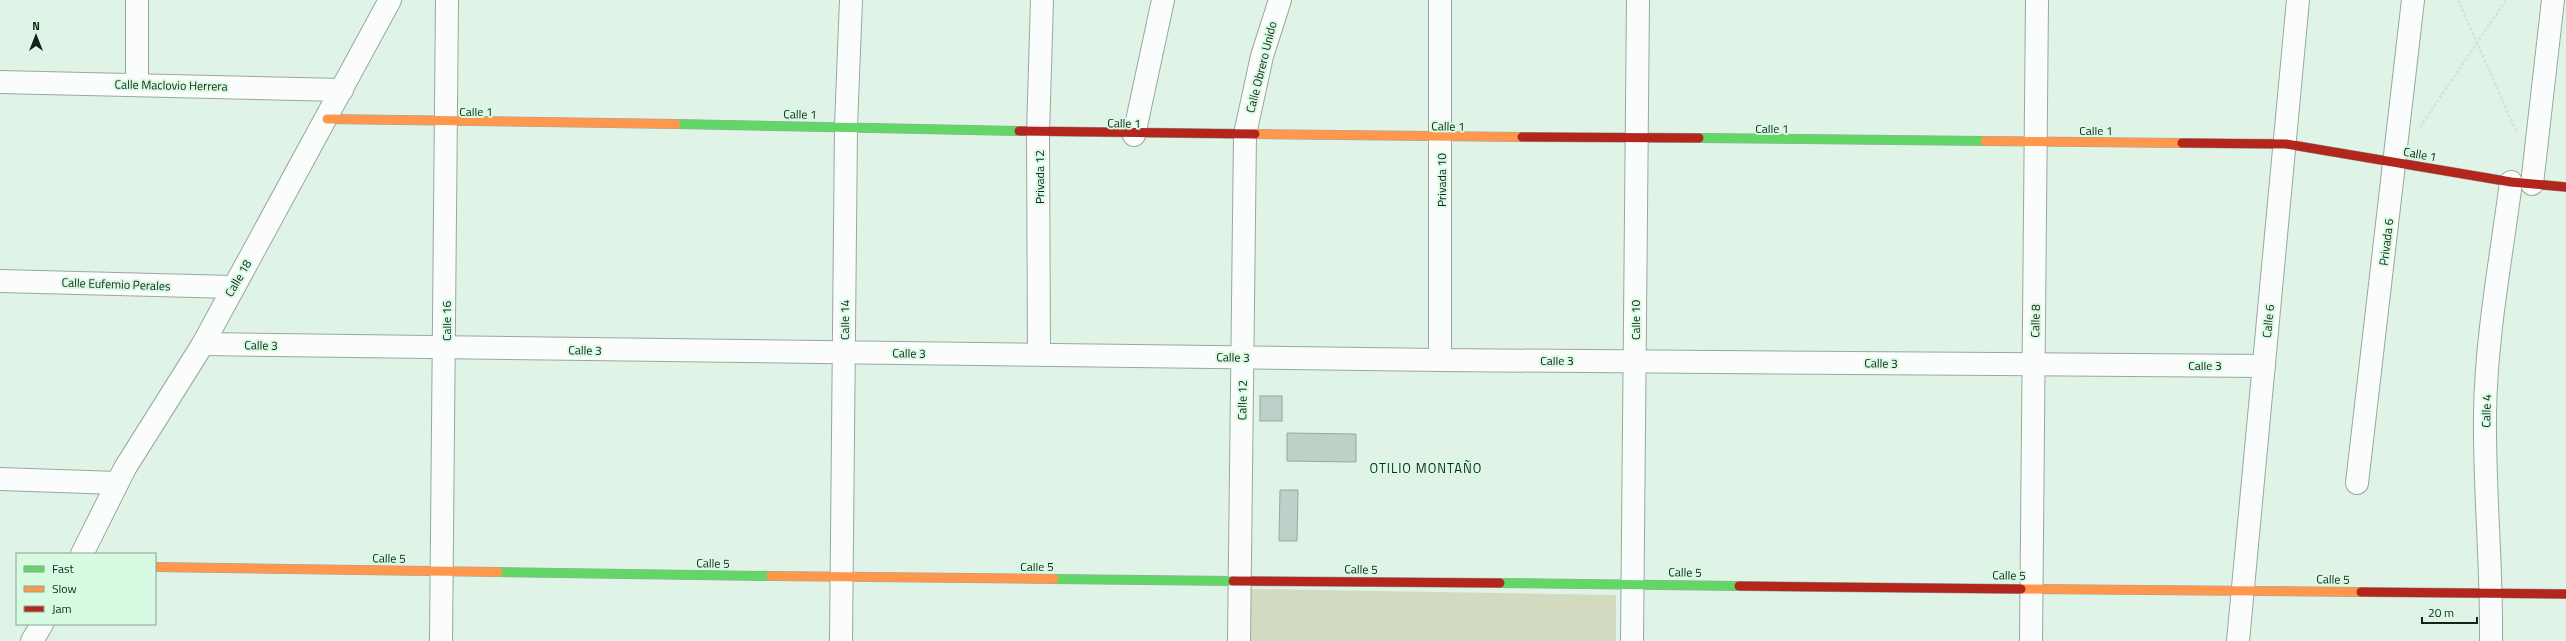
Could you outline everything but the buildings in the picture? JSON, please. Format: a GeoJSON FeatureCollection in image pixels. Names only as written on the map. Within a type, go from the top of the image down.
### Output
{"type":"FeatureCollection","features":[{"type":"Feature","properties":{"kind":"street"},"geometry":{"type":"LineString","coordinates":[[137,0],[138,84]]}},
{"type":"Feature","properties":{"kind":"street","name":"Calle 18"},"geometry":{"type":"LineString","coordinates":[[82,553],[117,483],[203,344],[233,287],[327,120],[390,0]]}},
{"type":"Feature","properties":{"kind":"street","name":"Calle 16"},"geometry":{"type":"LineString","coordinates":[[441,641],[446,349],[447,0]]}},
{"type":"Feature","properties":{"kind":"street","name":"Calle 14"},"geometry":{"type":"LineString","coordinates":[[841,641],[846,126],[851,0]]}},
{"type":"Feature","properties":{"kind":"street","name":"Privada 12"},"geometry":{"type":"LineString","coordinates":[[1039,354],[1038,133],[1042,0]]}},
{"type":"Feature","properties":{"kind":"street"},"geometry":{"type":"LineString","coordinates":[[1134,135],[1164,0]]}},
{"type":"Feature","properties":{"kind":"street","name":"Calle Obrero Unido"},"geometry":{"type":"LineString","coordinates":[[1245,134],[1262,56],[1280,0]]}},
{"type":"Feature","properties":{"kind":"street","name":"Privada 10"},"geometry":{"type":"LineString","coordinates":[[1440,0],[1440,360]]}},
{"type":"Feature","properties":{"kind":"street","name":"Calle 10"},"geometry":{"type":"LineString","coordinates":[[1632,641],[1638,0]]}},
{"type":"Feature","properties":{"kind":"street","name":"Calle 8"},"geometry":{"type":"LineString","coordinates":[[2031,641],[2037,142],[2037,0]]}},
{"type":"Feature","properties":{"kind":"street","name":"Calle 6"},"geometry":{"type":"LineString","coordinates":[[2238,641],[2286,144],[2298,0]]}},
{"type":"Feature","properties":{"kind":"street","name":"Privada 6"},"geometry":{"type":"LineString","coordinates":[[2357,483],[2396,162],[2413,0]]}},
{"type":"Feature","properties":{"kind":"street"},"geometry":{"type":"LineString","coordinates":[[2532,184],[2554,0]]}},
{"type":"Feature","properties":{"kind":"street","name":"Calle Maclovio Herrera"},"geometry":{"type":"LineString","coordinates":[[0,82],[138,84],[342,90]]}},
{"type":"Feature","properties":{"kind":"street","name":"Calle 1"},"geometry":{"type":"LineString","coordinates":[[327,120],[447,123],[846,126],[1134,135],[1245,134],[1441,138],[2286,144],[2511,182],[2566,188]]}},
{"type":"Feature","properties":{"kind":"street","name":"Calle 12"},"geometry":{"type":"LineString","coordinates":[[1239,641],[1245,134]]}},
{"type":"Feature","properties":{"kind":"street","name":"Calle 4"},"geometry":{"type":"LineString","coordinates":[[2491,641],[2492,594],[2485,414],[2488,360],[2511,182]]}},
{"type":"Feature","properties":{"kind":"street","name":"Calle Eufemio Perales"},"geometry":{"type":"LineString","coordinates":[[0,281],[233,287]]}},
{"type":"Feature","properties":{"kind":"street","name":"Calle 3"},"geometry":{"type":"LineString","coordinates":[[203,344],[446,349],[1039,354],[1440,360],[2264,366]]}},
{"type":"Feature","properties":{"kind":"street"},"geometry":{"type":"LineString","coordinates":[[0,479],[117,483]]}},
{"type":"Feature","properties":{"kind":"street","name":"Calle 5"},"geometry":{"type":"LineString","coordinates":[[156,567],[842,577],[1240,579],[2242,589],[2566,594]]}},
{"type":"Feature","properties":{"kind":"street"},"geometry":{"type":"LineString","coordinates":[[32,641],[41,625]]}},
{"type":"Feature","properties":{"kind":"path"},"geometry":{"type":"LineString","coordinates":[[2458,0],[2518,135]]}},
{"type":"Feature","properties":{"kind":"path"},"geometry":{"type":"LineString","coordinates":[[2417,131],[2506,0]]}},
{"type":"Feature","properties":{"kind":"green space"},"geometry":{"type":"Polygon","coordinates":[[[1248,589],[1616,595],[1616,641],[1247,641],[1248,589]]]}},
{"type":"Feature","properties":{"kind":"traffic: fast"},"geometry":{"type":"LineString","coordinates":[[676,124],[1019,131]]}},
{"type":"Feature","properties":{"kind":"traffic: fast"},"geometry":{"type":"LineString","coordinates":[[1699,138],[1985,141]]}},
{"type":"Feature","properties":{"kind":"traffic: fast"},"geometry":{"type":"LineString","coordinates":[[498,572],[771,576]]}},
{"type":"Feature","properties":{"kind":"traffic: fast"},"geometry":{"type":"LineString","coordinates":[[1054,579],[1233,581]]}},
{"type":"Feature","properties":{"kind":"traffic: fast"},"geometry":{"type":"LineString","coordinates":[[1500,583],[1739,586]]}},
{"type":"Feature","properties":{"kind":"traffic: slow"},"geometry":{"type":"LineString","coordinates":[[327,119],[676,124]]}},
{"type":"Feature","properties":{"kind":"traffic: slow"},"geometry":{"type":"LineString","coordinates":[[1255,134],[1522,137]]}},
{"type":"Feature","properties":{"kind":"traffic: slow"},"geometry":{"type":"LineString","coordinates":[[1985,141],[2182,143]]}},
{"type":"Feature","properties":{"kind":"traffic: slow"},"geometry":{"type":"LineString","coordinates":[[156,567],[498,572]]}},
{"type":"Feature","properties":{"kind":"traffic: slow"},"geometry":{"type":"LineString","coordinates":[[771,576],[1054,579]]}},
{"type":"Feature","properties":{"kind":"traffic: slow"},"geometry":{"type":"LineString","coordinates":[[2021,589],[2361,592]]}},
{"type":"Feature","properties":{"kind":"traffic: jam"},"geometry":{"type":"LineString","coordinates":[[1019,131],[1255,134]]}},
{"type":"Feature","properties":{"kind":"traffic: jam"},"geometry":{"type":"LineString","coordinates":[[1522,137],[1699,138]]}},
{"type":"Feature","properties":{"kind":"traffic: jam"},"geometry":{"type":"LineString","coordinates":[[2182,143],[2286,144],[2511,182],[2566,187]]}},
{"type":"Feature","properties":{"kind":"traffic: jam"},"geometry":{"type":"LineString","coordinates":[[1233,581],[1500,583]]}},
{"type":"Feature","properties":{"kind":"traffic: jam"},"geometry":{"type":"LineString","coordinates":[[1739,586],[2021,589]]}},
{"type":"Feature","properties":{"kind":"traffic: jam"},"geometry":{"type":"LineString","coordinates":[[2361,592],[2566,594]]}},
{"type":"Feature","properties":{"kind":"district","name":"OTILIO MONTAÑO"},"geometry":{"type":"Point","coordinates":[1426,468]}}]}
